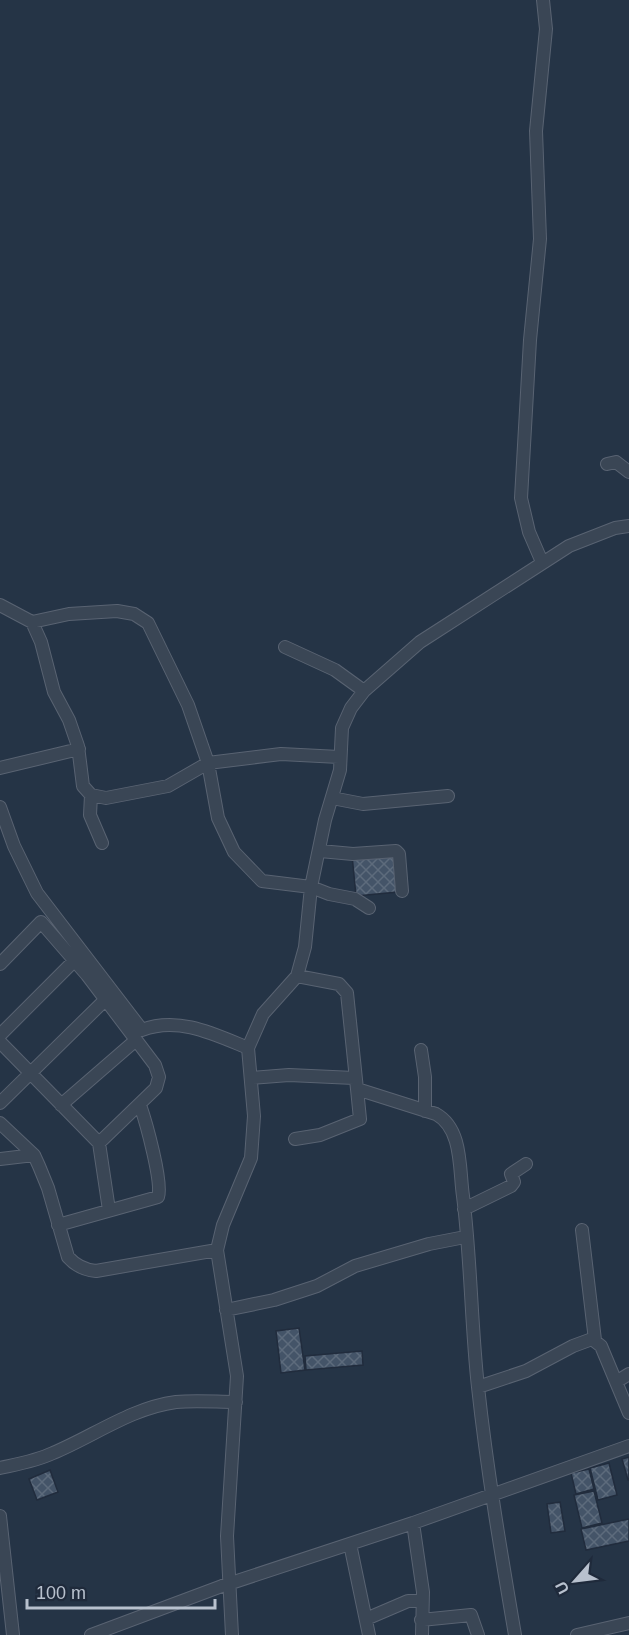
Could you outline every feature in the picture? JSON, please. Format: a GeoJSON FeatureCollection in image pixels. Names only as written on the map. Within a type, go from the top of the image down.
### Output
{"type":"FeatureCollection","features":[{"type":"Feature","properties":{"kind":"street"},"geometry":{"type":"LineString","coordinates":[[542,562],[530,532],[521,498],[529,352],[540,238],[536,131],[546,29],[543,0]]}},
{"type":"Feature","properties":{"kind":"street"},"geometry":{"type":"LineString","coordinates":[[607,464],[616,462],[629,472]]}},
{"type":"Feature","properties":{"kind":"street"},"geometry":{"type":"LineString","coordinates":[[232,1635],[228,1485],[237,1376],[217,1250],[225,1219],[251,1158],[254,1116],[248,1048],[263,1014],[297,976],[305,947],[311,887],[325,820],[340,770],[342,728],[351,708],[364,691],[420,642],[542,562],[589,537],[629,526]]}},
{"type":"Feature","properties":{"kind":"street"},"geometry":{"type":"LineString","coordinates":[[0,605],[32,622],[41,642],[54,692],[69,720],[79,749],[82,786],[91,795],[106,798],[168,786],[208,763],[281,754],[339,757]]}},
{"type":"Feature","properties":{"kind":"street"},"geometry":{"type":"LineString","coordinates":[[32,622],[69,614],[117,611],[134,614],[148,623],[188,705],[208,763],[218,818],[234,852],[262,881],[311,887],[329,894],[355,899],[369,908]]}},
{"type":"Feature","properties":{"kind":"street"},"geometry":{"type":"LineString","coordinates":[[285,647],[335,670],[351,679],[364,691]]}},
{"type":"Feature","properties":{"kind":"street"},"geometry":{"type":"LineString","coordinates":[[0,768],[79,749]]}},
{"type":"Feature","properties":{"kind":"street"},"geometry":{"type":"LineString","coordinates":[[91,795],[90,815],[102,843]]}},
{"type":"Feature","properties":{"kind":"street"},"geometry":{"type":"LineString","coordinates":[[332,798],[363,804],[448,796]]}},
{"type":"Feature","properties":{"kind":"street"},"geometry":{"type":"LineString","coordinates":[[0,807],[14,846],[37,893],[142,1030],[156,1025],[185,1025],[248,1048]]}},
{"type":"Feature","properties":{"kind":"street"},"geometry":{"type":"LineString","coordinates":[[320,851],[353,854],[396,851],[399,854],[402,891]]}},
{"type":"Feature","properties":{"kind":"street"},"geometry":{"type":"LineString","coordinates":[[0,964],[41,922],[155,1065],[159,1077],[156,1088],[141,1105],[99,1143]]}},
{"type":"Feature","properties":{"kind":"street"},"geometry":{"type":"LineString","coordinates":[[0,1035],[74,961]]}},
{"type":"Feature","properties":{"kind":"street"},"geometry":{"type":"LineString","coordinates":[[295,1138],[320,1135],[360,1119],[347,993],[339,984],[297,976]]}},
{"type":"Feature","properties":{"kind":"street"},"geometry":{"type":"LineString","coordinates":[[0,1103],[105,1000]]}},
{"type":"Feature","properties":{"kind":"street"},"geometry":{"type":"LineString","coordinates":[[61,1105],[135,1040]]}},
{"type":"Feature","properties":{"kind":"street"},"geometry":{"type":"LineString","coordinates":[[0,1042],[31,1071],[99,1143],[109,1210]]}},
{"type":"Feature","properties":{"kind":"street"},"geometry":{"type":"LineString","coordinates":[[421,1050],[425,1077],[425,1111]]}},
{"type":"Feature","properties":{"kind":"street"},"geometry":{"type":"LineString","coordinates":[[251,1078],[289,1075],[356,1084],[444,1118],[452,1130],[464,1209],[478,1387],[491,1494],[515,1635]]}},
{"type":"Feature","properties":{"kind":"street"},"geometry":{"type":"LineString","coordinates":[[58,1225],[109,1210],[152,1201],[160,1194],[150,1137],[141,1105]]}},
{"type":"Feature","properties":{"kind":"street"},"geometry":{"type":"LineString","coordinates":[[0,1123],[34,1155],[48,1188],[68,1257],[88,1270],[217,1250]]}},
{"type":"Feature","properties":{"kind":"street"},"geometry":{"type":"LineString","coordinates":[[0,1159],[34,1155]]}},
{"type":"Feature","properties":{"kind":"street"},"geometry":{"type":"LineString","coordinates":[[464,1209],[511,1186],[513,1182],[510,1174],[526,1164]]}},
{"type":"Feature","properties":{"kind":"street"},"geometry":{"type":"LineString","coordinates":[[582,1230],[596,1340],[601,1346],[629,1413]]}},
{"type":"Feature","properties":{"kind":"street"},"geometry":{"type":"LineString","coordinates":[[226,1310],[274,1300],[317,1286],[356,1266],[429,1244],[465,1238]]}},
{"type":"Feature","properties":{"kind":"street"},"geometry":{"type":"LineString","coordinates":[[478,1387],[526,1371],[585,1340],[596,1340]]}},
{"type":"Feature","properties":{"kind":"street"},"geometry":{"type":"LineString","coordinates":[[616,1382],[629,1374]]}},
{"type":"Feature","properties":{"kind":"street"},"geometry":{"type":"LineString","coordinates":[[0,1468],[43,1457],[121,1419],[156,1407],[176,1402],[236,1402]]}},
{"type":"Feature","properties":{"kind":"street"},"geometry":{"type":"LineString","coordinates":[[91,1635],[108,1632],[229,1584],[413,1523],[629,1446]]}},
{"type":"Feature","properties":{"kind":"street"},"geometry":{"type":"LineString","coordinates":[[0,1516],[3,1566],[13,1635]]}},
{"type":"Feature","properties":{"kind":"street"},"geometry":{"type":"LineString","coordinates":[[413,1523],[423,1592],[422,1635]]}},
{"type":"Feature","properties":{"kind":"street"},"geometry":{"type":"LineString","coordinates":[[350,1544],[369,1635]]}},
{"type":"Feature","properties":{"kind":"street"},"geometry":{"type":"LineString","coordinates":[[366,1619],[408,1601],[422,1601]]}},
{"type":"Feature","properties":{"kind":"street"},"geometry":{"type":"LineString","coordinates":[[421,1620],[471,1615],[478,1635]]}},
{"type":"Feature","properties":{"kind":"street"},"geometry":{"type":"LineString","coordinates":[[577,1635],[629,1623]]}},
{"type":"Feature","properties":{"kind":"building"},"geometry":{"type":"Polygon","coordinates":[[[394,852],[398,892],[356,896],[352,855],[394,852]]]}},
{"type":"Feature","properties":{"kind":"building"},"geometry":{"type":"Polygon","coordinates":[[[299,1328],[305,1370],[281,1373],[276,1331],[299,1328]]]}},
{"type":"Feature","properties":{"kind":"building"},"geometry":{"type":"Polygon","coordinates":[[[362,1351],[363,1365],[306,1370],[305,1356],[362,1351]]]}},
{"type":"Feature","properties":{"kind":"building"},"geometry":{"type":"Polygon","coordinates":[[[629,1457],[629,1480],[628,1480],[622,1459],[629,1457]]]}},
{"type":"Feature","properties":{"kind":"building"},"geometry":{"type":"Polygon","coordinates":[[[609,1463],[617,1495],[598,1500],[590,1468],[609,1463]]]}},
{"type":"Feature","properties":{"kind":"building"},"geometry":{"type":"Polygon","coordinates":[[[589,1469],[594,1489],[576,1494],[571,1473],[589,1469]]]}},
{"type":"Feature","properties":{"kind":"building"},"geometry":{"type":"Polygon","coordinates":[[[50,1470],[58,1492],[37,1500],[29,1479],[50,1470]]]}},
{"type":"Feature","properties":{"kind":"building"},"geometry":{"type":"Polygon","coordinates":[[[594,1491],[602,1523],[582,1528],[574,1495],[594,1491]]]}},
{"type":"Feature","properties":{"kind":"building"},"geometry":{"type":"Polygon","coordinates":[[[560,1502],[565,1531],[551,1533],[547,1504],[560,1502]]]}},
{"type":"Feature","properties":{"kind":"building"},"geometry":{"type":"Polygon","coordinates":[[[629,1519],[629,1541],[586,1550],[581,1529],[629,1519]]]}}]}
